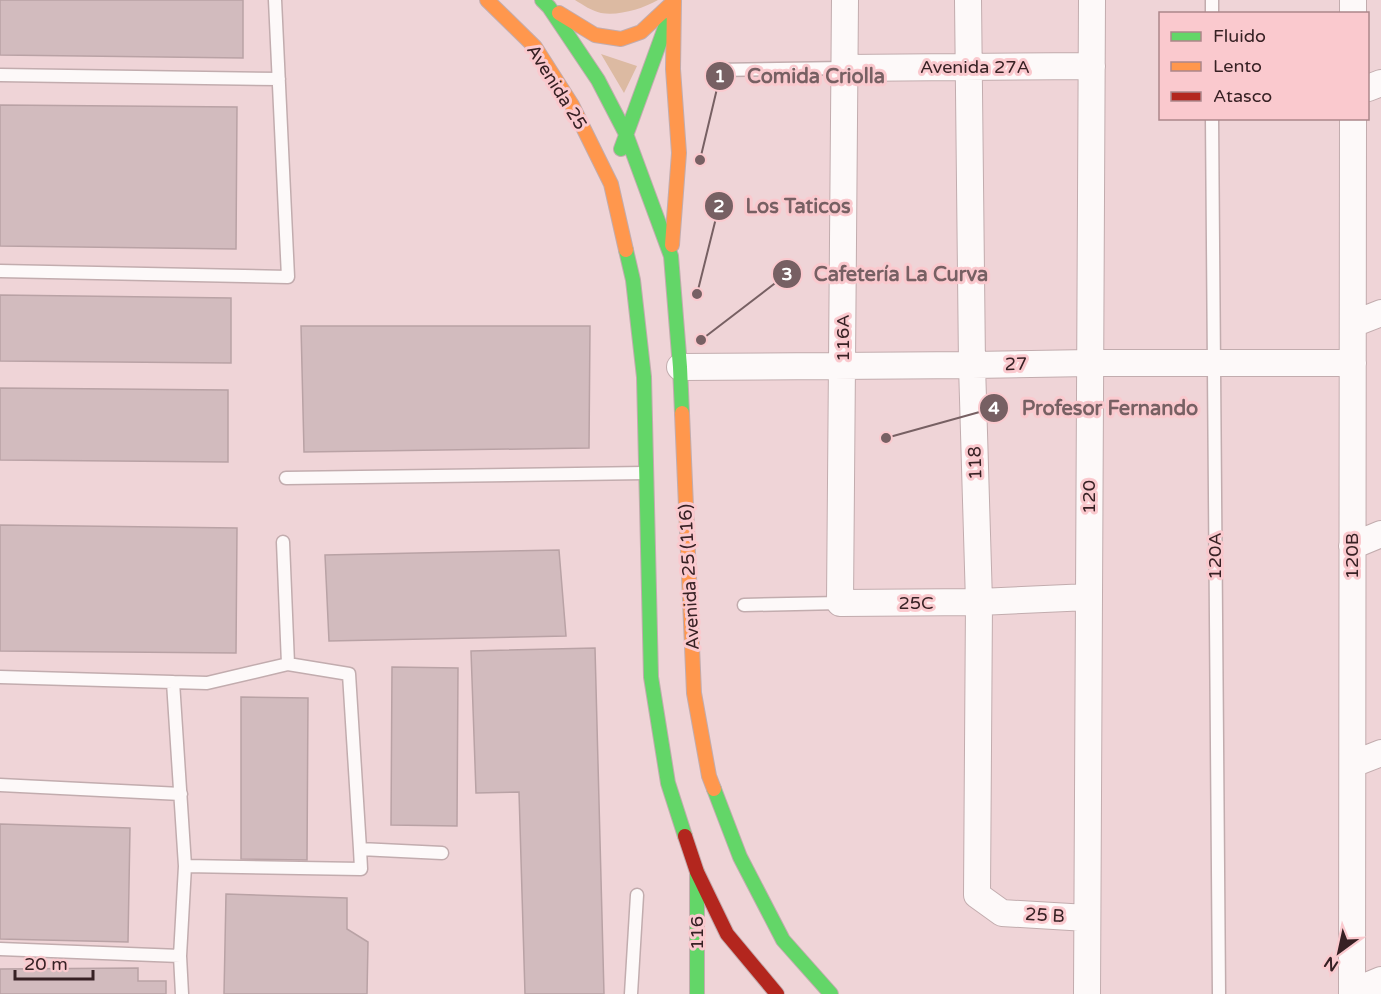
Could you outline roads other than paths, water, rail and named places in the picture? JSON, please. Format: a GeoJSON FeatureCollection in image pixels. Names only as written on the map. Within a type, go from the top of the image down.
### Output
{"type":"FeatureCollection","features":[{"type":"Feature","properties":{"kind":"main road","name":"Avenida 25"},"geometry":{"type":"LineString","coordinates":[[487,0],[535,47],[572,105],[611,184]]}},
{"type":"Feature","properties":{"kind":"main road"},"geometry":{"type":"LineString","coordinates":[[546,3],[595,35],[621,39],[640,32],[675,1]]}},
{"type":"Feature","properties":{"kind":"main road"},"geometry":{"type":"LineString","coordinates":[[675,1],[626,134],[611,184],[633,280],[644,377],[651,677],[668,783],[697,872],[727,934],[777,994]]}},
{"type":"Feature","properties":{"kind":"main road"},"geometry":{"type":"LineString","coordinates":[[671,256],[679,153],[674,69],[675,1]]}},
{"type":"Feature","properties":{"kind":"main road","name":"Avenida 25"},"geometry":{"type":"LineString","coordinates":[[546,3],[598,80],[626,134]]}},
{"type":"Feature","properties":{"kind":"main road"},"geometry":{"type":"LineString","coordinates":[[635,111],[648,104],[657,106],[670,112],[677,126]]}},
{"type":"Feature","properties":{"kind":"main road","name":"Avenida 25 (116)"},"geometry":{"type":"LineString","coordinates":[[626,134],[671,256],[680,367],[694,693],[709,776],[740,857],[783,940],[831,994]]}},
{"type":"Feature","properties":{"kind":"main road","name":"116"},"geometry":{"type":"LineString","coordinates":[[697,872],[697,994]]}},
{"type":"Feature","properties":{"kind":"street","name":"116A"},"geometry":{"type":"LineString","coordinates":[[840,603],[845,0]]}},
{"type":"Feature","properties":{"kind":"street","name":"118"},"geometry":{"type":"LineString","coordinates":[[968,0],[972,365],[979,602],[976,895],[1002,913]]}},
{"type":"Feature","properties":{"kind":"street","name":"120"},"geometry":{"type":"LineString","coordinates":[[1087,994],[1092,0]]}},
{"type":"Feature","properties":{"kind":"street","name":"Avenida 27A"},"geometry":{"type":"LineString","coordinates":[[845,68],[1092,66]]}},
{"type":"Feature","properties":{"kind":"street","name":"120B"},"geometry":{"type":"LineString","coordinates":[[1352,993],[1353,120]]}},
{"type":"Feature","properties":{"kind":"street"},"geometry":{"type":"LineString","coordinates":[[1353,324],[1381,313]]}},
{"type":"Feature","properties":{"kind":"street","name":"27"},"geometry":{"type":"LineString","coordinates":[[680,367],[1353,363]]}},
{"type":"Feature","properties":{"kind":"street"},"geometry":{"type":"LineString","coordinates":[[1352,546],[1381,534]]}},
{"type":"Feature","properties":{"kind":"street","name":"25C"},"geometry":{"type":"LineString","coordinates":[[840,603],[979,602],[1089,597]]}},
{"type":"Feature","properties":{"kind":"street"},"geometry":{"type":"LineString","coordinates":[[1353,765],[1381,753]]}},
{"type":"Feature","properties":{"kind":"street","name":"25 B"},"geometry":{"type":"LineString","coordinates":[[1002,913],[1087,918]]}},
{"type":"Feature","properties":{"kind":"street"},"geometry":{"type":"LineString","coordinates":[[1352,993],[1381,980]]}},
{"type":"Feature","properties":{"kind":"lane"},"geometry":{"type":"LineString","coordinates":[[0,271],[288,277],[275,0]]}},
{"type":"Feature","properties":{"kind":"lane","name":"Avenida 27A"},"geometry":{"type":"LineString","coordinates":[[715,70],[845,68]]}},
{"type":"Feature","properties":{"kind":"lane"},"geometry":{"type":"LineString","coordinates":[[0,75],[279,79]]}},
{"type":"Feature","properties":{"kind":"lane","name":"120A"},"geometry":{"type":"LineString","coordinates":[[1212,120],[1219,994]]}},
{"type":"Feature","properties":{"kind":"lane"},"geometry":{"type":"LineString","coordinates":[[286,478],[646,473]]}},
{"type":"Feature","properties":{"kind":"lane"},"geometry":{"type":"LineString","coordinates":[[283,542],[288,664]]}},
{"type":"Feature","properties":{"kind":"lane","name":"25C"},"geometry":{"type":"LineString","coordinates":[[744,605],[840,603]]}},
{"type":"Feature","properties":{"kind":"lane"},"geometry":{"type":"LineString","coordinates":[[0,677],[207,683],[288,664],[349,674],[361,869],[185,866]]}},
{"type":"Feature","properties":{"kind":"lane"},"geometry":{"type":"LineString","coordinates":[[173,682],[185,866],[180,956],[182,994]]}},
{"type":"Feature","properties":{"kind":"lane"},"geometry":{"type":"LineString","coordinates":[[0,785],[181,794]]}},
{"type":"Feature","properties":{"kind":"lane"},"geometry":{"type":"LineString","coordinates":[[360,849],[442,853]]}},
{"type":"Feature","properties":{"kind":"lane"},"geometry":{"type":"LineString","coordinates":[[631,994],[637,895]]}},
{"type":"Feature","properties":{"kind":"lane"},"geometry":{"type":"LineString","coordinates":[[0,949],[180,956]]}},
{"type":"Feature","properties":{"kind":"place","name":"Comida Criolla"},"geometry":{"type":"Point","coordinates":[700,160]}},
{"type":"Feature","properties":{"kind":"place","name":"Los Taticos"},"geometry":{"type":"Point","coordinates":[697,294]}},
{"type":"Feature","properties":{"kind":"place","name":"Cafetería La Curva"},"geometry":{"type":"Point","coordinates":[701,340]}},
{"type":"Feature","properties":{"kind":"place","name":"Profesor Fernando"},"geometry":{"type":"Point","coordinates":[886,438]}}]}
